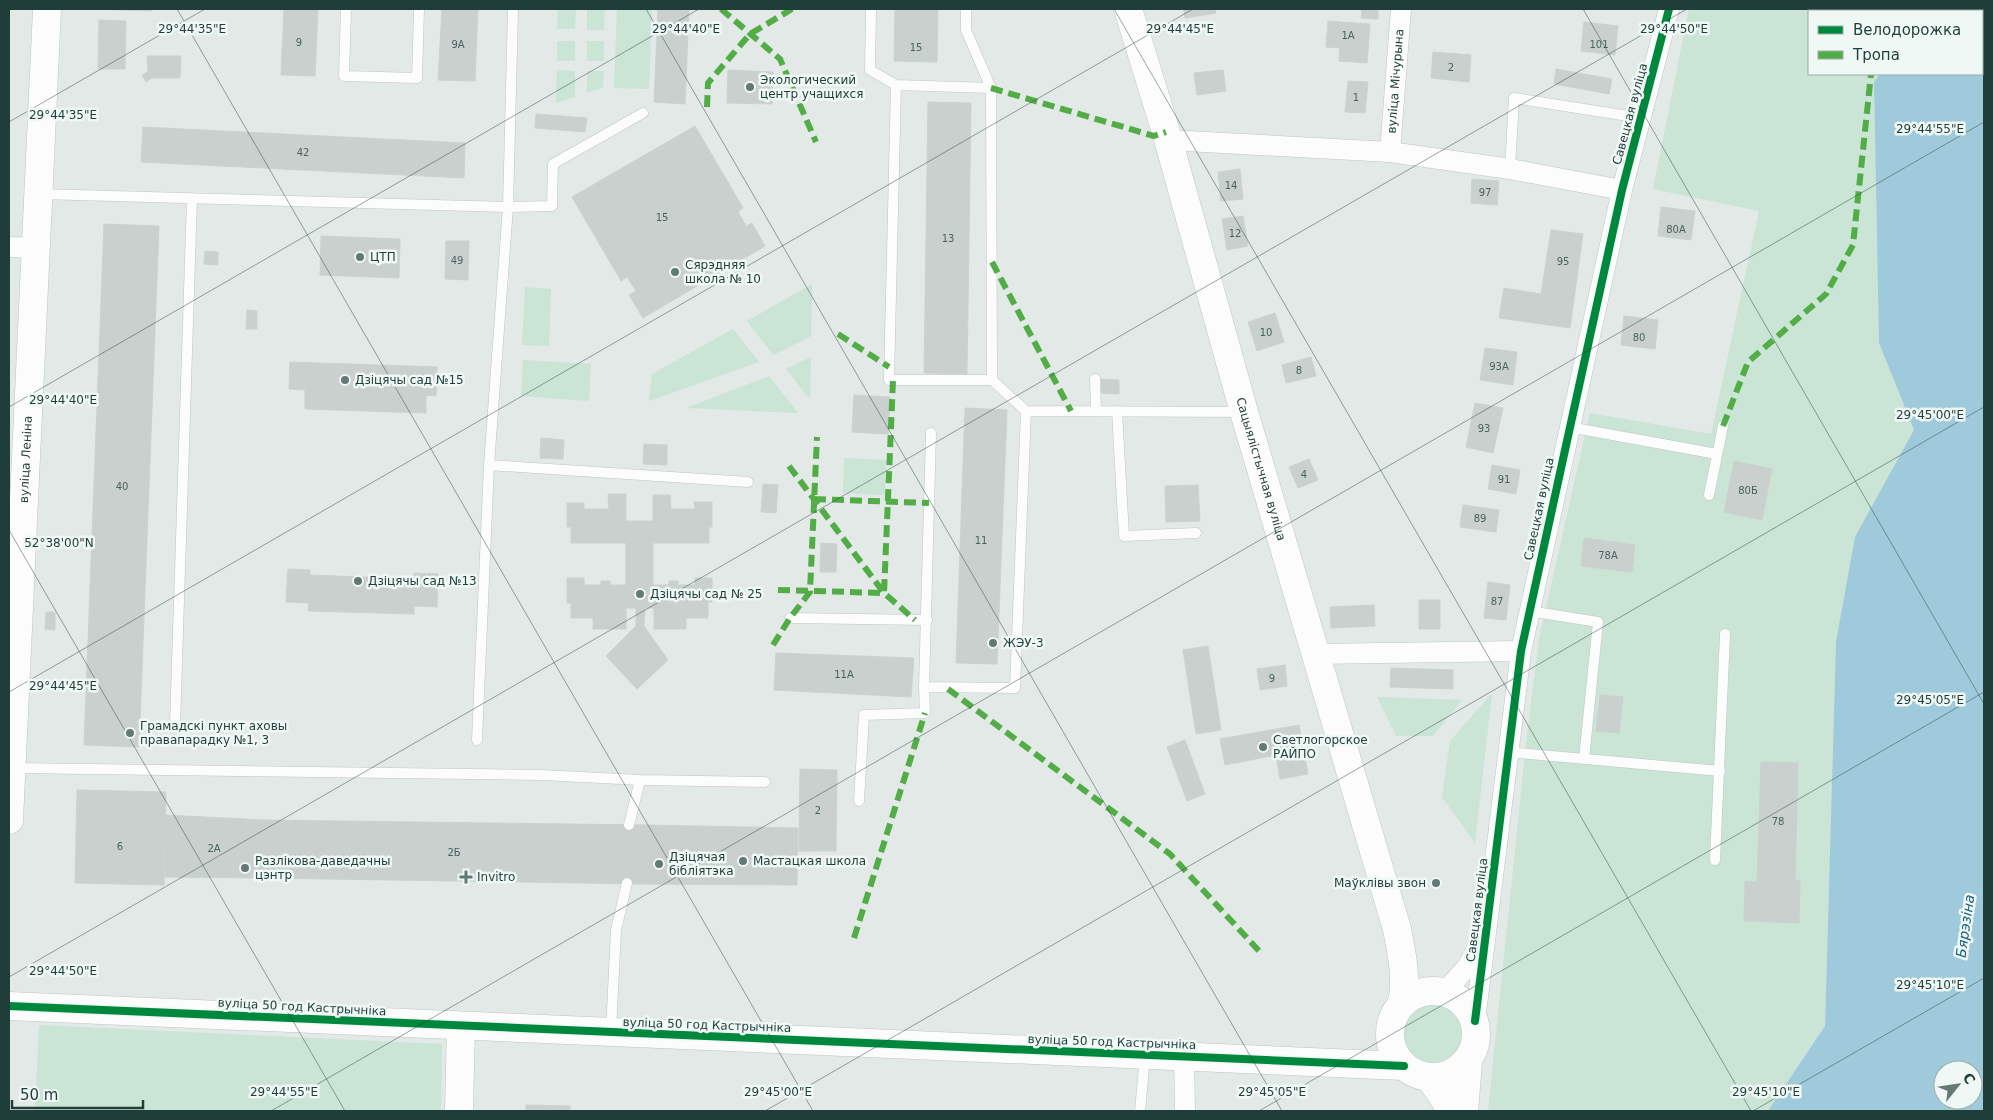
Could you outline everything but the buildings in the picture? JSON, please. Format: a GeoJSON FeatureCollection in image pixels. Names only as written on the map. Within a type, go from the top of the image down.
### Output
{"type":"FeatureCollection","features":[{"type":"Feature","properties":{"kind":"street","name":"вуліца Леніна"},"geometry":{"type":"LineString","coordinates":[[9,820],[47,9]]}},
{"type":"Feature","properties":{"kind":"street","name":"Сацыялістычная вуліца"},"geometry":{"type":"LineString","coordinates":[[1128,9],[1168,140],[1244,412],[1397,929],[1404,970],[1402,1003]]}},
{"type":"Feature","properties":{"kind":"street","name":"вуліца Мічурына"},"geometry":{"type":"LineString","coordinates":[[1390,152],[1401,9]]}},
{"type":"Feature","properties":{"kind":"street","name":"Савецкая вуліца"},"geometry":{"type":"LineString","coordinates":[[1475,1021],[1521,651],[1622,190],[1670,9]]}},
{"type":"Feature","properties":{"kind":"street"},"geometry":{"type":"LineString","coordinates":[[1168,140],[1390,152],[1510,169],[1622,190]]}},
{"type":"Feature","properties":{"kind":"street"},"geometry":{"type":"LineString","coordinates":[[9,247],[37,248]]}},
{"type":"Feature","properties":{"kind":"street"},"geometry":{"type":"LineString","coordinates":[[1315,654],[1521,651]]}},
{"type":"Feature","properties":{"kind":"street","name":"Сацыялістычная вуліца"},"geometry":{"type":"LineString","coordinates":[[1397,929],[1437,992]]}},
{"type":"Feature","properties":{"kind":"street","name":"Савецкая вуліца"},"geometry":{"type":"LineString","coordinates":[[1437,992],[1468,966],[1486,930]]}},
{"type":"Feature","properties":{"kind":"street"},"geometry":{"type":"LineString","coordinates":[[1464,1111],[1468,1062],[1477,1036],[1475,1021],[1468,1008],[1458,999],[1437,992],[1415,995],[1402,1003],[1394,1016],[1390,1030],[1391,1043],[1396,1056],[1404,1066],[1416,1074],[1430,1078],[1444,1077],[1457,1071],[1468,1062]]}},
{"type":"Feature","properties":{"kind":"street","name":"вуліца 50 год Кастрычніка"},"geometry":{"type":"LineString","coordinates":[[9,1006],[1404,1066]]}},
{"type":"Feature","properties":{"kind":"street"},"geometry":{"type":"LineString","coordinates":[[459,1111],[461,1026]]}},
{"type":"Feature","properties":{"kind":"street","name":"вуліца 50 год Кастрычніка"},"geometry":{"type":"LineString","coordinates":[[1321,1063],[1362,1050],[1376,1042],[1390,1030]]}},
{"type":"Feature","properties":{"kind":"street"},"geometry":{"type":"LineString","coordinates":[[1184,1057],[1185,1111]]}},
{"type":"Feature","properties":{"kind":"street"},"geometry":{"type":"LineString","coordinates":[[1430,1078],[1450,1111]]}},
{"type":"Feature","properties":{"kind":"lane"},"geometry":{"type":"LineString","coordinates":[[346,9],[344,76],[417,78],[419,9]]}},
{"type":"Feature","properties":{"kind":"lane"},"geometry":{"type":"LineString","coordinates":[[477,740],[489,465],[508,207],[513,9]]}},
{"type":"Feature","properties":{"kind":"lane"},"geometry":{"type":"LineString","coordinates":[[871,9],[870,70],[896,85],[991,88]]}},
{"type":"Feature","properties":{"kind":"lane"},"geometry":{"type":"LineString","coordinates":[[966,9],[966,30],[991,88],[992,380]]}},
{"type":"Feature","properties":{"kind":"lane"},"geometry":{"type":"LineString","coordinates":[[896,85],[889,380],[992,380],[1026,411],[1244,412]]}},
{"type":"Feature","properties":{"kind":"lane"},"geometry":{"type":"LineString","coordinates":[[1510,169],[1514,98],[1641,118]]}},
{"type":"Feature","properties":{"kind":"lane"},"geometry":{"type":"LineString","coordinates":[[39,194],[508,207],[552,206],[553,164],[643,113]]}},
{"type":"Feature","properties":{"kind":"lane"},"geometry":{"type":"LineString","coordinates":[[174,725],[192,198]]}},
{"type":"Feature","properties":{"kind":"lane"},"geometry":{"type":"LineString","coordinates":[[1096,379],[1096,411]]}},
{"type":"Feature","properties":{"kind":"lane"},"geometry":{"type":"LineString","coordinates":[[924,687],[1015,688],[1026,411]]}},
{"type":"Feature","properties":{"kind":"lane"},"geometry":{"type":"LineString","coordinates":[[1117,411],[1124,536],[1196,533]]}},
{"type":"Feature","properties":{"kind":"lane"},"geometry":{"type":"LineString","coordinates":[[1709,496],[1723,426]]}},
{"type":"Feature","properties":{"kind":"lane"},"geometry":{"type":"LineString","coordinates":[[1569,427],[1717,454]]}},
{"type":"Feature","properties":{"kind":"lane"},"geometry":{"type":"LineString","coordinates":[[859,801],[864,715],[925,713],[924,687],[931,433]]}},
{"type":"Feature","properties":{"kind":"lane"},"geometry":{"type":"LineString","coordinates":[[489,465],[748,482]]}},
{"type":"Feature","properties":{"kind":"lane"},"geometry":{"type":"LineString","coordinates":[[1529,611],[1598,622],[1584,759]]}},
{"type":"Feature","properties":{"kind":"lane"},"geometry":{"type":"LineString","coordinates":[[790,618],[927,620]]}},
{"type":"Feature","properties":{"kind":"lane"},"geometry":{"type":"LineString","coordinates":[[1715,860],[1725,634]]}},
{"type":"Feature","properties":{"kind":"lane"},"geometry":{"type":"LineString","coordinates":[[1507,752],[1720,771]]}},
{"type":"Feature","properties":{"kind":"lane"},"geometry":{"type":"LineString","coordinates":[[12,768],[532,775],[640,780],[765,782]]}},
{"type":"Feature","properties":{"kind":"lane"},"geometry":{"type":"LineString","coordinates":[[629,825],[640,780]]}},
{"type":"Feature","properties":{"kind":"lane"},"geometry":{"type":"LineString","coordinates":[[611,1032],[616,930],[627,883]]}},
{"type":"Feature","properties":{"kind":"lane"},"geometry":{"type":"LineString","coordinates":[[1140,1111],[1145,1055]]}},
{"type":"Feature","properties":{"kind":"green space"},"geometry":{"type":"Polygon","coordinates":[[[558,9],[576,9],[575,29],[557,29],[558,9]]]}},
{"type":"Feature","properties":{"kind":"green space"},"geometry":{"type":"Polygon","coordinates":[[[587,9],[605,9],[604,30],[587,30],[587,9]]]}},
{"type":"Feature","properties":{"kind":"green space"},"geometry":{"type":"Polygon","coordinates":[[[617,9],[652,9],[649,89],[614,88],[617,9]]]}},
{"type":"Feature","properties":{"kind":"green space"},"geometry":{"type":"Polygon","coordinates":[[[1689,9],[1911,9],[1808,10],[1808,75],[1879,75],[1874,82],[1879,343],[1914,430],[1836,642],[1825,1026],[1768,1111],[1488,1111],[1527,734],[1539,639],[1590,413],[1711,434],[1759,211],[1653,189],[1689,9]]]}},
{"type":"Feature","properties":{"kind":"green space"},"geometry":{"type":"Polygon","coordinates":[[[557,41],[575,41],[575,61],[557,61],[557,41]]]}},
{"type":"Feature","properties":{"kind":"green space"},"geometry":{"type":"Polygon","coordinates":[[[587,41],[604,41],[604,61],[587,61],[587,41]]]}},
{"type":"Feature","properties":{"kind":"green space"},"geometry":{"type":"Polygon","coordinates":[[[557,70],[575,71],[575,97],[556,103],[557,70]]]}},
{"type":"Feature","properties":{"kind":"green space"},"geometry":{"type":"Polygon","coordinates":[[[587,71],[604,71],[603,87],[587,93],[587,71]]]}},
{"type":"Feature","properties":{"kind":"green space"},"geometry":{"type":"Polygon","coordinates":[[[812,284],[811,336],[773,355],[747,321],[812,284]]]}},
{"type":"Feature","properties":{"kind":"green space"},"geometry":{"type":"Polygon","coordinates":[[[525,287],[551,289],[549,346],[522,345],[525,287]]]}},
{"type":"Feature","properties":{"kind":"green space"},"geometry":{"type":"Polygon","coordinates":[[[733,329],[759,362],[649,401],[652,374],[733,329]]]}},
{"type":"Feature","properties":{"kind":"green space"},"geometry":{"type":"Polygon","coordinates":[[[811,357],[810,400],[786,369],[811,357]]]}},
{"type":"Feature","properties":{"kind":"green space"},"geometry":{"type":"Polygon","coordinates":[[[523,360],[591,364],[589,401],[521,396],[523,360]]]}},
{"type":"Feature","properties":{"kind":"green space"},"geometry":{"type":"Polygon","coordinates":[[[769,376],[798,413],[686,408],[769,376]]]}},
{"type":"Feature","properties":{"kind":"green space"},"geometry":{"type":"Polygon","coordinates":[[[844,458],[886,460],[885,495],[843,493],[844,458]]]}},
{"type":"Feature","properties":{"kind":"green space"},"geometry":{"type":"Polygon","coordinates":[[[1492,693],[1475,843],[1442,797],[1450,741],[1492,693]]]}},
{"type":"Feature","properties":{"kind":"green space"},"geometry":{"type":"Polygon","coordinates":[[[1377,697],[1462,700],[1433,736],[1396,736],[1377,697]]]}},
{"type":"Feature","properties":{"kind":"green space"},"geometry":{"type":"Polygon","coordinates":[[[1426,1000],[1440,1000],[1452,1005],[1462,1015],[1467,1027],[1467,1041],[1462,1053],[1452,1063],[1440,1068],[1426,1068],[1414,1063],[1404,1053],[1399,1041],[1399,1027],[1404,1015],[1414,1005],[1426,1000]]]}},
{"type":"Feature","properties":{"kind":"green space"},"geometry":{"type":"Polygon","coordinates":[[[39,1025],[442,1044],[441,1111],[35,1111],[39,1025]]]}},
{"type":"Feature","properties":{"kind":"water","name":"Бярэзіна"},"geometry":{"type":"Polygon","coordinates":[[[1984,9],[1984,1111],[1768,1111],[1825,1026],[1836,642],[1855,537],[1914,430],[1879,343],[1874,82],[1879,75],[1983,75],[1983,10],[1910,10],[1984,9]]]}},
{"type":"Feature","properties":{"kind":"marked path"},"geometry":{"type":"LineString","coordinates":[[721,9],[780,59],[816,142]]}},
{"type":"Feature","properties":{"kind":"marked path"},"geometry":{"type":"LineString","coordinates":[[707,107],[708,83],[750,34],[792,9]]}},
{"type":"Feature","properties":{"kind":"marked path"},"geometry":{"type":"LineString","coordinates":[[1723,426],[1748,362],[1826,294],[1853,245],[1871,75]]}},
{"type":"Feature","properties":{"kind":"marked path"},"geometry":{"type":"LineString","coordinates":[[991,88],[1154,136],[1166,132]]}},
{"type":"Feature","properties":{"kind":"marked path"},"geometry":{"type":"LineString","coordinates":[[992,262],[1071,411]]}},
{"type":"Feature","properties":{"kind":"marked path"},"geometry":{"type":"LineString","coordinates":[[838,334],[889,367]]}},
{"type":"Feature","properties":{"kind":"marked path"},"geometry":{"type":"LineString","coordinates":[[778,590],[884,593],[893,380]]}},
{"type":"Feature","properties":{"kind":"marked path"},"geometry":{"type":"LineString","coordinates":[[773,645],[790,618],[810,592],[817,437]]}},
{"type":"Feature","properties":{"kind":"marked path"},"geometry":{"type":"LineString","coordinates":[[789,466],[884,593],[915,620]]}},
{"type":"Feature","properties":{"kind":"marked path"},"geometry":{"type":"LineString","coordinates":[[814,499],[929,503]]}},
{"type":"Feature","properties":{"kind":"marked path"},"geometry":{"type":"LineString","coordinates":[[948,689],[1170,854],[1259,951]]}},
{"type":"Feature","properties":{"kind":"marked path"},"geometry":{"type":"LineString","coordinates":[[854,938],[925,713]]}},
{"type":"Feature","properties":{"kind":"cycle path"},"geometry":{"type":"LineString","coordinates":[[1475,1021],[1521,651],[1622,190],[1669,9]]}},
{"type":"Feature","properties":{"kind":"cycle path"},"geometry":{"type":"LineString","coordinates":[[9,1006],[1404,1066]]}},
{"type":"Feature","properties":{"kind":"place","name":"Экологический центр учащихся"},"geometry":{"type":"Point","coordinates":[750,87]}},
{"type":"Feature","properties":{"kind":"place","name":"ЦТП"},"geometry":{"type":"Point","coordinates":[360,257]}},
{"type":"Feature","properties":{"kind":"place","name":"Сярэдняя школа № 10"},"geometry":{"type":"Point","coordinates":[675,272]}},
{"type":"Feature","properties":{"kind":"place","name":"Дзіцячы сад №15"},"geometry":{"type":"Point","coordinates":[345,380]}},
{"type":"Feature","properties":{"kind":"place","name":"Дзіцячы сад №13"},"geometry":{"type":"Point","coordinates":[358,581]}},
{"type":"Feature","properties":{"kind":"place","name":"Дзіцячы сад № 25"},"geometry":{"type":"Point","coordinates":[640,594]}},
{"type":"Feature","properties":{"kind":"place","name":"ЖЭУ-3"},"geometry":{"type":"Point","coordinates":[993,643]}},
{"type":"Feature","properties":{"kind":"place","name":"Грамадскі пункт аховы правапарадку №1, 3"},"geometry":{"type":"Point","coordinates":[130,733]}},
{"type":"Feature","properties":{"kind":"place","name":"Светлогорское РАЙПО"},"geometry":{"type":"Point","coordinates":[1263,747]}},
{"type":"Feature","properties":{"kind":"place","name":"Мастацкая школа"},"geometry":{"type":"Point","coordinates":[743,861]}},
{"type":"Feature","properties":{"kind":"place","name":"Дзіцячая бібліятэка"},"geometry":{"type":"Point","coordinates":[659,864]}},
{"type":"Feature","properties":{"kind":"place","name":"Разлікова-даведачны цэнтр"},"geometry":{"type":"Point","coordinates":[245,868]}},
{"type":"Feature","properties":{"kind":"place","name":"Invitro"},"geometry":{"type":"Point","coordinates":[466,877]}},
{"type":"Feature","properties":{"kind":"place","name":"Маўклівы звон"},"geometry":{"type":"Point","coordinates":[1436,883]}}]}
